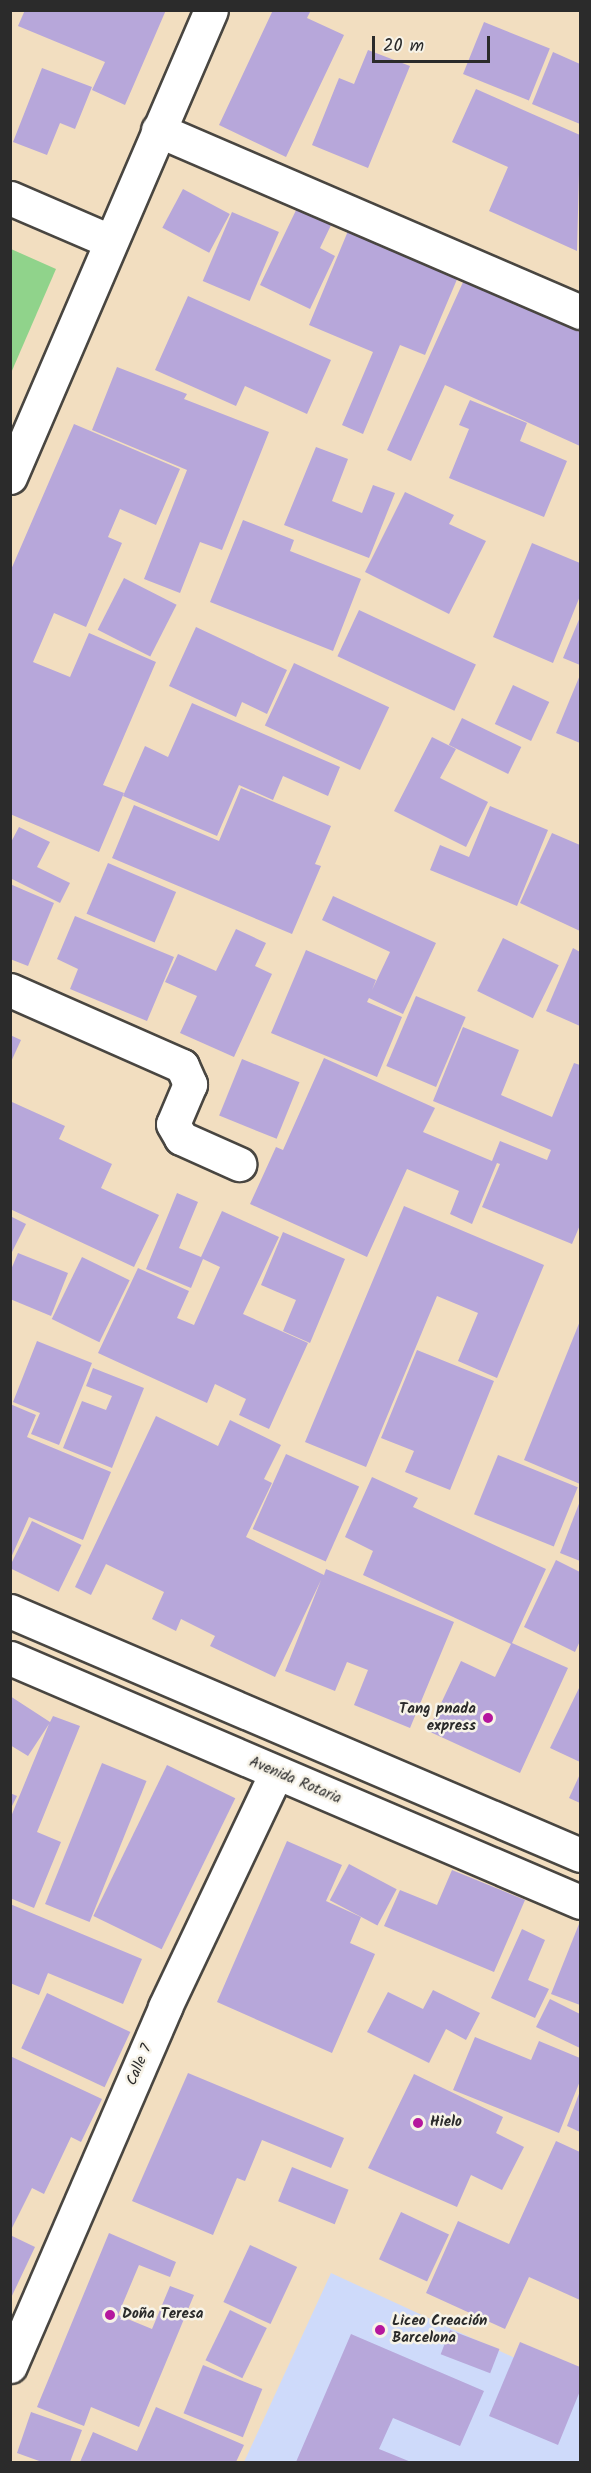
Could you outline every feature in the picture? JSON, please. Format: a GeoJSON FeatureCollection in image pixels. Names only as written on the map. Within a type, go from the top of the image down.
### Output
{"type":"FeatureCollection","features":[{"type":"Feature","properties":{"kind":"street"},"geometry":{"type":"LineString","coordinates":[[10,477],[211,10]]}},
{"type":"Feature","properties":{"kind":"street"},"geometry":{"type":"LineString","coordinates":[[158,130],[580,312]]}},
{"type":"Feature","properties":{"kind":"street"},"geometry":{"type":"LineString","coordinates":[[10,198],[110,242]]}},
{"type":"Feature","properties":{"kind":"street"},"geometry":{"type":"LineString","coordinates":[[10,990],[182,1066],[190,1084],[173,1124],[181,1138],[238,1164]]}},
{"type":"Feature","properties":{"kind":"street"},"geometry":{"type":"LineString","coordinates":[[10,1611],[580,1855]]}},
{"type":"Feature","properties":{"kind":"street","name":"Avenida Rotaria"},"geometry":{"type":"LineString","coordinates":[[10,1658],[580,1902]]}},
{"type":"Feature","properties":{"kind":"street","name":"Calle 7"},"geometry":{"type":"LineString","coordinates":[[11,2362],[165,2007],[276,1773]]}},
{"type":"Feature","properties":{"kind":"shaded area","name":"Liceo Creación Barcelona"},"geometry":{"type":"Polygon","coordinates":[[[331,2273],[580,2388],[580,2462],[244,2462],[331,2273]]]}},
{"type":"Feature","properties":{"kind":"green space"},"geometry":{"type":"Polygon","coordinates":[[[11,249],[56,269],[11,373],[11,249]]]}},
{"type":"Feature","properties":{"kind":"building"},"geometry":{"type":"Polygon","coordinates":[[[25,10],[166,10],[125,105],[92,90],[105,62],[18,26],[25,10]]]}},
{"type":"Feature","properties":{"kind":"building"},"geometry":{"type":"Polygon","coordinates":[[[273,10],[311,10],[307,18],[344,35],[286,157],[219,125],[273,10]]]}},
{"type":"Feature","properties":{"kind":"building"},"geometry":{"type":"Polygon","coordinates":[[[484,22],[550,49],[529,101],[463,74],[484,22]]]}},
{"type":"Feature","properties":{"kind":"building"},"geometry":{"type":"Polygon","coordinates":[[[368,50],[410,66],[368,168],[312,145],[339,78],[354,84],[368,50]]]}},
{"type":"Feature","properties":{"kind":"building"},"geometry":{"type":"Polygon","coordinates":[[[553,52],[580,64],[580,124],[532,104],[553,52]]]}},
{"type":"Feature","properties":{"kind":"building"},"geometry":{"type":"Polygon","coordinates":[[[42,68],[92,87],[75,129],[60,123],[47,155],[13,142],[42,68]]]}},
{"type":"Feature","properties":{"kind":"building"},"geometry":{"type":"Polygon","coordinates":[[[476,89],[580,135],[577,251],[489,211],[508,167],[452,142],[476,89]]]}},
{"type":"Feature","properties":{"kind":"building"},"geometry":{"type":"Polygon","coordinates":[[[183,189],[230,214],[209,253],[162,228],[183,189]]]}},
{"type":"Feature","properties":{"kind":"building"},"geometry":{"type":"Polygon","coordinates":[[[299,204],[333,221],[320,248],[335,256],[310,309],[260,285],[299,204]]]}},
{"type":"Feature","properties":{"kind":"building"},"geometry":{"type":"Polygon","coordinates":[[[232,212],[279,232],[250,301],[203,281],[232,212]]]}},
{"type":"Feature","properties":{"kind":"building"},"geometry":{"type":"Polygon","coordinates":[[[348,231],[458,277],[425,355],[400,345],[363,434],[342,425],[373,352],[309,325],[348,231]]]}},
{"type":"Feature","properties":{"kind":"building"},"geometry":{"type":"Polygon","coordinates":[[[464,280],[580,332],[580,446],[445,385],[411,461],[387,450],[464,280]]]}},
{"type":"Feature","properties":{"kind":"building"},"geometry":{"type":"Polygon","coordinates":[[[188,296],[331,360],[307,414],[245,386],[236,406],[155,370],[188,296]]]}},
{"type":"Feature","properties":{"kind":"building"},"geometry":{"type":"Polygon","coordinates":[[[117,367],[187,394],[184,399],[269,432],[222,550],[200,542],[180,593],[144,579],[187,470],[92,430],[117,367]]]}},
{"type":"Feature","properties":{"kind":"building"},"geometry":{"type":"Polygon","coordinates":[[[470,400],[527,423],[520,441],[567,461],[544,517],[449,478],[469,429],[459,425],[470,400]]]}},
{"type":"Feature","properties":{"kind":"building"},"geometry":{"type":"Polygon","coordinates":[[[74,424],[180,469],[156,525],[120,509],[108,537],[122,543],[86,627],[54,613],[33,662],[70,677],[89,633],[156,662],[103,785],[124,793],[99,852],[10,814],[10,572],[74,424]]]}},
{"type":"Feature","properties":{"kind":"building"},"geometry":{"type":"Polygon","coordinates":[[[316,447],[348,459],[332,501],[362,513],[373,485],[395,493],[369,558],[284,525],[316,447]]]}},
{"type":"Feature","properties":{"kind":"building"},"geometry":{"type":"Polygon","coordinates":[[[405,492],[454,515],[449,524],[486,541],[449,614],[365,572],[405,492]]]}},
{"type":"Feature","properties":{"kind":"building"},"geometry":{"type":"Polygon","coordinates":[[[243,520],[294,540],[290,551],[361,579],[333,651],[210,602],[243,520]]]}},
{"type":"Feature","properties":{"kind":"building"},"geometry":{"type":"Polygon","coordinates":[[[532,543],[580,563],[580,596],[553,663],[493,637],[532,543]]]}},
{"type":"Feature","properties":{"kind":"building"},"geometry":{"type":"Polygon","coordinates":[[[124,578],[177,605],[150,656],[98,630],[124,578]]]}},
{"type":"Feature","properties":{"kind":"building"},"geometry":{"type":"Polygon","coordinates":[[[359,610],[476,665],[454,711],[337,656],[359,610]]]}},
{"type":"Feature","properties":{"kind":"building"},"geometry":{"type":"Polygon","coordinates":[[[580,617],[580,665],[563,658],[580,617]]]}},
{"type":"Feature","properties":{"kind":"building"},"geometry":{"type":"Polygon","coordinates":[[[196,627],[287,670],[267,714],[242,702],[236,717],[169,686],[196,627]]]}},
{"type":"Feature","properties":{"kind":"building"},"geometry":{"type":"Polygon","coordinates":[[[294,663],[389,707],[360,770],[265,726],[294,663]]]}},
{"type":"Feature","properties":{"kind":"building"},"geometry":{"type":"Polygon","coordinates":[[[580,675],[580,743],[556,733],[580,675]]]}},
{"type":"Feature","properties":{"kind":"building"},"geometry":{"type":"Polygon","coordinates":[[[513,685],[549,702],[531,741],[495,724],[513,685]]]}},
{"type":"Feature","properties":{"kind":"building"},"geometry":{"type":"Polygon","coordinates":[[[192,703],[340,767],[328,796],[283,776],[273,800],[239,785],[217,836],[123,796],[145,746],[168,757],[192,703]]]}},
{"type":"Feature","properties":{"kind":"building"},"geometry":{"type":"Polygon","coordinates":[[[462,718],[521,747],[508,774],[449,745],[462,718]]]}},
{"type":"Feature","properties":{"kind":"building"},"geometry":{"type":"Polygon","coordinates":[[[432,737],[456,749],[440,778],[488,802],[466,847],[394,811],[432,737]]]}},
{"type":"Feature","properties":{"kind":"building"},"geometry":{"type":"Polygon","coordinates":[[[241,788],[331,826],[315,864],[321,866],[292,934],[112,858],[134,805],[219,841],[241,788]]]}},
{"type":"Feature","properties":{"kind":"building"},"geometry":{"type":"Polygon","coordinates":[[[490,806],[548,830],[517,906],[430,870],[440,845],[469,857],[490,806]]]}},
{"type":"Feature","properties":{"kind":"building"},"geometry":{"type":"Polygon","coordinates":[[[19,827],[50,842],[37,867],[70,883],[60,903],[10,878],[10,844],[19,827]]]}},
{"type":"Feature","properties":{"kind":"building"},"geometry":{"type":"Polygon","coordinates":[[[552,833],[580,845],[580,931],[520,903],[552,833]]]}},
{"type":"Feature","properties":{"kind":"building"},"geometry":{"type":"Polygon","coordinates":[[[108,863],[176,892],[155,943],[87,914],[108,863]]]}},
{"type":"Feature","properties":{"kind":"building"},"geometry":{"type":"Polygon","coordinates":[[[10,884],[54,903],[28,966],[10,959],[10,884]]]}},
{"type":"Feature","properties":{"kind":"building"},"geometry":{"type":"Polygon","coordinates":[[[333,896],[436,943],[403,1014],[369,998],[367,1002],[402,1017],[377,1077],[271,1033],[306,950],[376,980],[372,990],[390,952],[322,920],[333,896]]]}},
{"type":"Feature","properties":{"kind":"building"},"geometry":{"type":"Polygon","coordinates":[[[75,916],[174,957],[147,1021],[70,989],[78,969],[57,959],[75,916]]]}},
{"type":"Feature","properties":{"kind":"building"},"geometry":{"type":"Polygon","coordinates":[[[236,929],[266,943],[255,966],[272,974],[234,1057],[180,1033],[197,996],[165,982],[178,954],[216,971],[236,929]]]}},
{"type":"Feature","properties":{"kind":"building"},"geometry":{"type":"Polygon","coordinates":[[[503,938],[559,965],[533,1018],[477,991],[503,938]]]}},
{"type":"Feature","properties":{"kind":"building"},"geometry":{"type":"Polygon","coordinates":[[[573,948],[580,952],[580,1026],[546,1011],[573,948]]]}},
{"type":"Feature","properties":{"kind":"building"},"geometry":{"type":"Polygon","coordinates":[[[416,996],[466,1017],[436,1087],[386,1066],[416,996]]]}},
{"type":"Feature","properties":{"kind":"building"},"geometry":{"type":"Polygon","coordinates":[[[463,1027],[519,1050],[501,1095],[552,1117],[574,1063],[580,1065],[580,1225],[572,1244],[482,1207],[500,1164],[497,1163],[472,1224],[450,1214],[459,1191],[407,1169],[367,1257],[250,1204],[276,1147],[283,1150],[324,1058],[435,1108],[423,1132],[492,1161],[500,1141],[547,1160],[551,1150],[433,1101],[463,1027]]]}},
{"type":"Feature","properties":{"kind":"building"},"geometry":{"type":"Polygon","coordinates":[[[10,1035],[21,1040],[10,1064],[10,1035]]]}},
{"type":"Feature","properties":{"kind":"building"},"geometry":{"type":"Polygon","coordinates":[[[242,1059],[299,1082],[277,1139],[219,1116],[242,1059]]]}},
{"type":"Feature","properties":{"kind":"building"},"geometry":{"type":"Polygon","coordinates":[[[12,1102],[65,1126],[59,1139],[112,1164],[101,1188],[159,1215],[134,1267],[10,1209],[12,1102]]]}},
{"type":"Feature","properties":{"kind":"building"},"geometry":{"type":"Polygon","coordinates":[[[177,1193],[198,1202],[179,1248],[201,1257],[222,1211],[279,1237],[243,1314],[308,1343],[269,1429],[239,1415],[246,1399],[215,1384],[207,1403],[98,1353],[138,1268],[189,1291],[177,1318],[194,1325],[220,1267],[203,1259],[191,1288],[146,1269],[177,1193]]]}},
{"type":"Feature","properties":{"kind":"building"},"geometry":{"type":"Polygon","coordinates":[[[404,1206],[544,1265],[497,1378],[458,1361],[478,1313],[437,1296],[366,1467],[305,1442],[404,1206]]]}},
{"type":"Feature","properties":{"kind":"building"},"geometry":{"type":"Polygon","coordinates":[[[10,1216],[26,1224],[10,1256],[10,1216]]]}},
{"type":"Feature","properties":{"kind":"building"},"geometry":{"type":"Polygon","coordinates":[[[283,1232],[345,1259],[310,1343],[283,1331],[296,1300],[261,1285],[283,1232]]]}},
{"type":"Feature","properties":{"kind":"building"},"geometry":{"type":"Polygon","coordinates":[[[18,1253],[68,1273],[51,1316],[10,1299],[10,1272],[18,1253]]]}},
{"type":"Feature","properties":{"kind":"building"},"geometry":{"type":"Polygon","coordinates":[[[82,1257],[130,1280],[99,1342],[52,1319],[82,1257]]]}},
{"type":"Feature","properties":{"kind":"building"},"geometry":{"type":"Polygon","coordinates":[[[580,1321],[580,1484],[524,1460],[580,1321]]]}},
{"type":"Feature","properties":{"kind":"building"},"geometry":{"type":"Polygon","coordinates":[[[37,1341],[92,1363],[59,1445],[31,1434],[40,1413],[13,1402],[37,1341]]]}},
{"type":"Feature","properties":{"kind":"building"},"geometry":{"type":"Polygon","coordinates":[[[417,1350],[494,1381],[450,1490],[405,1472],[414,1451],[381,1438],[417,1350]]]}},
{"type":"Feature","properties":{"kind":"building"},"geometry":{"type":"Polygon","coordinates":[[[93,1368],[144,1388],[112,1468],[63,1448],[82,1401],[106,1410],[112,1396],[86,1386],[93,1368]]]}},
{"type":"Feature","properties":{"kind":"building"},"geometry":{"type":"Polygon","coordinates":[[[10,1404],[36,1415],[27,1437],[111,1472],[83,1540],[29,1517],[10,1560],[10,1404]]]}},
{"type":"Feature","properties":{"kind":"building"},"geometry":{"type":"Polygon","coordinates":[[[156,1416],[218,1446],[230,1420],[281,1445],[264,1479],[272,1483],[246,1537],[324,1575],[326,1569],[454,1622],[410,1728],[354,1705],[368,1670],[347,1662],[335,1691],[285,1671],[321,1580],[275,1677],[210,1646],[215,1636],[181,1619],[176,1631],[152,1619],[164,1592],[106,1564],[91,1595],[75,1587],[156,1416]]]}},
{"type":"Feature","properties":{"kind":"building"},"geometry":{"type":"Polygon","coordinates":[[[286,1454],[359,1487],[326,1561],[253,1529],[286,1454]]]}},
{"type":"Feature","properties":{"kind":"building"},"geometry":{"type":"Polygon","coordinates":[[[498,1455],[578,1487],[554,1547],[474,1514],[498,1455]]]}},
{"type":"Feature","properties":{"kind":"building"},"geometry":{"type":"Polygon","coordinates":[[[372,1477],[418,1498],[413,1507],[546,1569],[512,1643],[568,1668],[520,1773],[428,1731],[461,1661],[495,1677],[511,1644],[363,1575],[373,1551],[345,1537],[372,1477]]]}},
{"type":"Feature","properties":{"kind":"building"},"geometry":{"type":"Polygon","coordinates":[[[580,1501],[580,1561],[560,1553],[580,1501]]]}},
{"type":"Feature","properties":{"kind":"building"},"geometry":{"type":"Polygon","coordinates":[[[32,1521],[81,1545],[59,1592],[10,1568],[32,1521]]]}},
{"type":"Feature","properties":{"kind":"building"},"geometry":{"type":"Polygon","coordinates":[[[556,1560],[580,1572],[580,1641],[575,1652],[524,1627],[556,1560]]]}},
{"type":"Feature","properties":{"kind":"building"},"geometry":{"type":"Polygon","coordinates":[[[580,1686],[580,1762],[550,1748],[580,1686]]]}},
{"type":"Feature","properties":{"kind":"building"},"geometry":{"type":"Polygon","coordinates":[[[10,1696],[50,1722],[53,1716],[80,1726],[37,1832],[61,1842],[34,1908],[10,1898],[10,1819],[49,1724],[28,1756],[10,1745],[10,1696]]]}},
{"type":"Feature","properties":{"kind":"building"},"geometry":{"type":"Polygon","coordinates":[[[102,1763],[147,1781],[90,1922],[45,1904],[102,1763]]]}},
{"type":"Feature","properties":{"kind":"building"},"geometry":{"type":"Polygon","coordinates":[[[167,1765],[235,1798],[162,1949],[93,1916],[167,1765]]]}},
{"type":"Feature","properties":{"kind":"building"},"geometry":{"type":"Polygon","coordinates":[[[580,1774],[580,1803],[569,1798],[580,1774]]]}},
{"type":"Feature","properties":{"kind":"building"},"geometry":{"type":"Polygon","coordinates":[[[10,1793],[17,1796],[10,1810],[10,1793]]]}},
{"type":"Feature","properties":{"kind":"building"},"geometry":{"type":"Polygon","coordinates":[[[287,1841],[342,1865],[326,1901],[361,1917],[350,1943],[375,1954],[332,2053],[217,2002],[287,1841]]]}},
{"type":"Feature","properties":{"kind":"building"},"geometry":{"type":"Polygon","coordinates":[[[349,1864],[397,1889],[377,1926],[330,1900],[349,1864]]]}},
{"type":"Feature","properties":{"kind":"building"},"geometry":{"type":"Polygon","coordinates":[[[452,1870],[525,1900],[494,1972],[384,1926],[400,1890],[437,1905],[452,1870]]]}},
{"type":"Feature","properties":{"kind":"building"},"geometry":{"type":"Polygon","coordinates":[[[10,1904],[142,1959],[123,2004],[48,1973],[39,1995],[10,1983],[10,1904]]]}},
{"type":"Feature","properties":{"kind":"building"},"geometry":{"type":"Polygon","coordinates":[[[580,1925],[580,2005],[551,1994],[580,1925]]]}},
{"type":"Feature","properties":{"kind":"building"},"geometry":{"type":"Polygon","coordinates":[[[522,1929],[545,1940],[528,1980],[549,1989],[535,2018],[491,1998],[522,1929]]]}},
{"type":"Feature","properties":{"kind":"building"},"geometry":{"type":"Polygon","coordinates":[[[433,1990],[480,2013],[466,2040],[446,2029],[429,2063],[367,2032],[388,1992],[423,2009],[433,1990]]]}},
{"type":"Feature","properties":{"kind":"building"},"geometry":{"type":"Polygon","coordinates":[[[47,1993],[130,2032],[105,2087],[21,2048],[47,1993]]]}},
{"type":"Feature","properties":{"kind":"building"},"geometry":{"type":"Polygon","coordinates":[[[550,1999],[580,2014],[580,2048],[536,2027],[550,1999]]]}},
{"type":"Feature","properties":{"kind":"building"},"geometry":{"type":"Polygon","coordinates":[[[475,2037],[531,2060],[539,2041],[580,2058],[580,2081],[559,2133],[453,2090],[475,2037]]]}},
{"type":"Feature","properties":{"kind":"building"},"geometry":{"type":"Polygon","coordinates":[[[10,2056],[102,2099],[81,2142],[71,2137],[44,2194],[32,2188],[10,2232],[10,2056]]]}},
{"type":"Feature","properties":{"kind":"building"},"geometry":{"type":"Polygon","coordinates":[[[188,2073],[344,2138],[331,2168],[262,2140],[245,2181],[237,2178],[213,2235],[132,2201],[188,2073]]]}},
{"type":"Feature","properties":{"kind":"building"},"geometry":{"type":"Polygon","coordinates":[[[414,2074],[503,2117],[496,2133],[524,2147],[502,2190],[471,2175],[457,2207],[368,2168],[414,2074]]]}},
{"type":"Feature","properties":{"kind":"building"},"geometry":{"type":"Polygon","coordinates":[[[580,2091],[580,2132],[567,2126],[580,2091]]]}},
{"type":"Feature","properties":{"kind":"building"},"geometry":{"type":"Polygon","coordinates":[[[556,2141],[580,2152],[580,2300],[529,2277],[505,2329],[426,2293],[458,2221],[509,2244],[556,2141]]]}},
{"type":"Feature","properties":{"kind":"building"},"geometry":{"type":"Polygon","coordinates":[[[292,2167],[349,2190],[335,2224],[278,2201],[292,2167]]]}},
{"type":"Feature","properties":{"kind":"building"},"geometry":{"type":"Polygon","coordinates":[[[401,2212],[449,2234],[427,2282],[379,2259],[401,2212]]]}},
{"type":"Feature","properties":{"kind":"building"},"geometry":{"type":"Polygon","coordinates":[[[109,2233],[176,2262],[170,2277],[139,2265],[118,2315],[152,2329],[170,2286],[194,2295],[139,2427],[91,2407],[84,2426],[37,2407],[109,2233]]]}},
{"type":"Feature","properties":{"kind":"building"},"geometry":{"type":"Polygon","coordinates":[[[10,2235],[35,2247],[10,2300],[10,2235]]]}},
{"type":"Feature","properties":{"kind":"building"},"geometry":{"type":"Polygon","coordinates":[[[250,2245],[297,2267],[271,2324],[223,2302],[250,2245]]]}},
{"type":"Feature","properties":{"kind":"building"},"geometry":{"type":"Polygon","coordinates":[[[230,2310],[267,2328],[242,2378],[205,2360],[230,2310]]]}},
{"type":"Feature","properties":{"kind":"building"},"geometry":{"type":"Polygon","coordinates":[[[450,2330],[499,2349],[490,2373],[441,2354],[450,2330]]]}},
{"type":"Feature","properties":{"kind":"building"},"geometry":{"type":"Polygon","coordinates":[[[351,2334],[484,2391],[460,2446],[393,2418],[379,2449],[411,2462],[296,2462],[351,2334]]]}},
{"type":"Feature","properties":{"kind":"building"},"geometry":{"type":"Polygon","coordinates":[[[520,2342],[580,2367],[580,2391],[558,2445],[489,2416],[520,2342]]]}},
{"type":"Feature","properties":{"kind":"building"},"geometry":{"type":"Polygon","coordinates":[[[203,2365],[262,2389],[243,2437],[184,2413],[203,2365]]]}},
{"type":"Feature","properties":{"kind":"building"},"geometry":{"type":"Polygon","coordinates":[[[156,2407],[244,2445],[236,2462],[80,2462],[93,2432],[137,2451],[156,2407]]]}},
{"type":"Feature","properties":{"kind":"building"},"geometry":{"type":"Polygon","coordinates":[[[31,2412],[82,2430],[70,2462],[42,2462],[17,2453],[31,2412]]]}},
{"type":"Feature","properties":{"kind":"place","name":"Tang pnada express"},"geometry":{"type":"Point","coordinates":[488,1718]}},
{"type":"Feature","properties":{"kind":"place","name":"Hielo"},"geometry":{"type":"Point","coordinates":[418,2123]}},
{"type":"Feature","properties":{"kind":"place","name":"Doña Teresa"},"geometry":{"type":"Point","coordinates":[110,2315]}},
{"type":"Feature","properties":{"kind":"place","name":"Liceo Creación Barcelona"},"geometry":{"type":"Point","coordinates":[380,2330]}}]}
